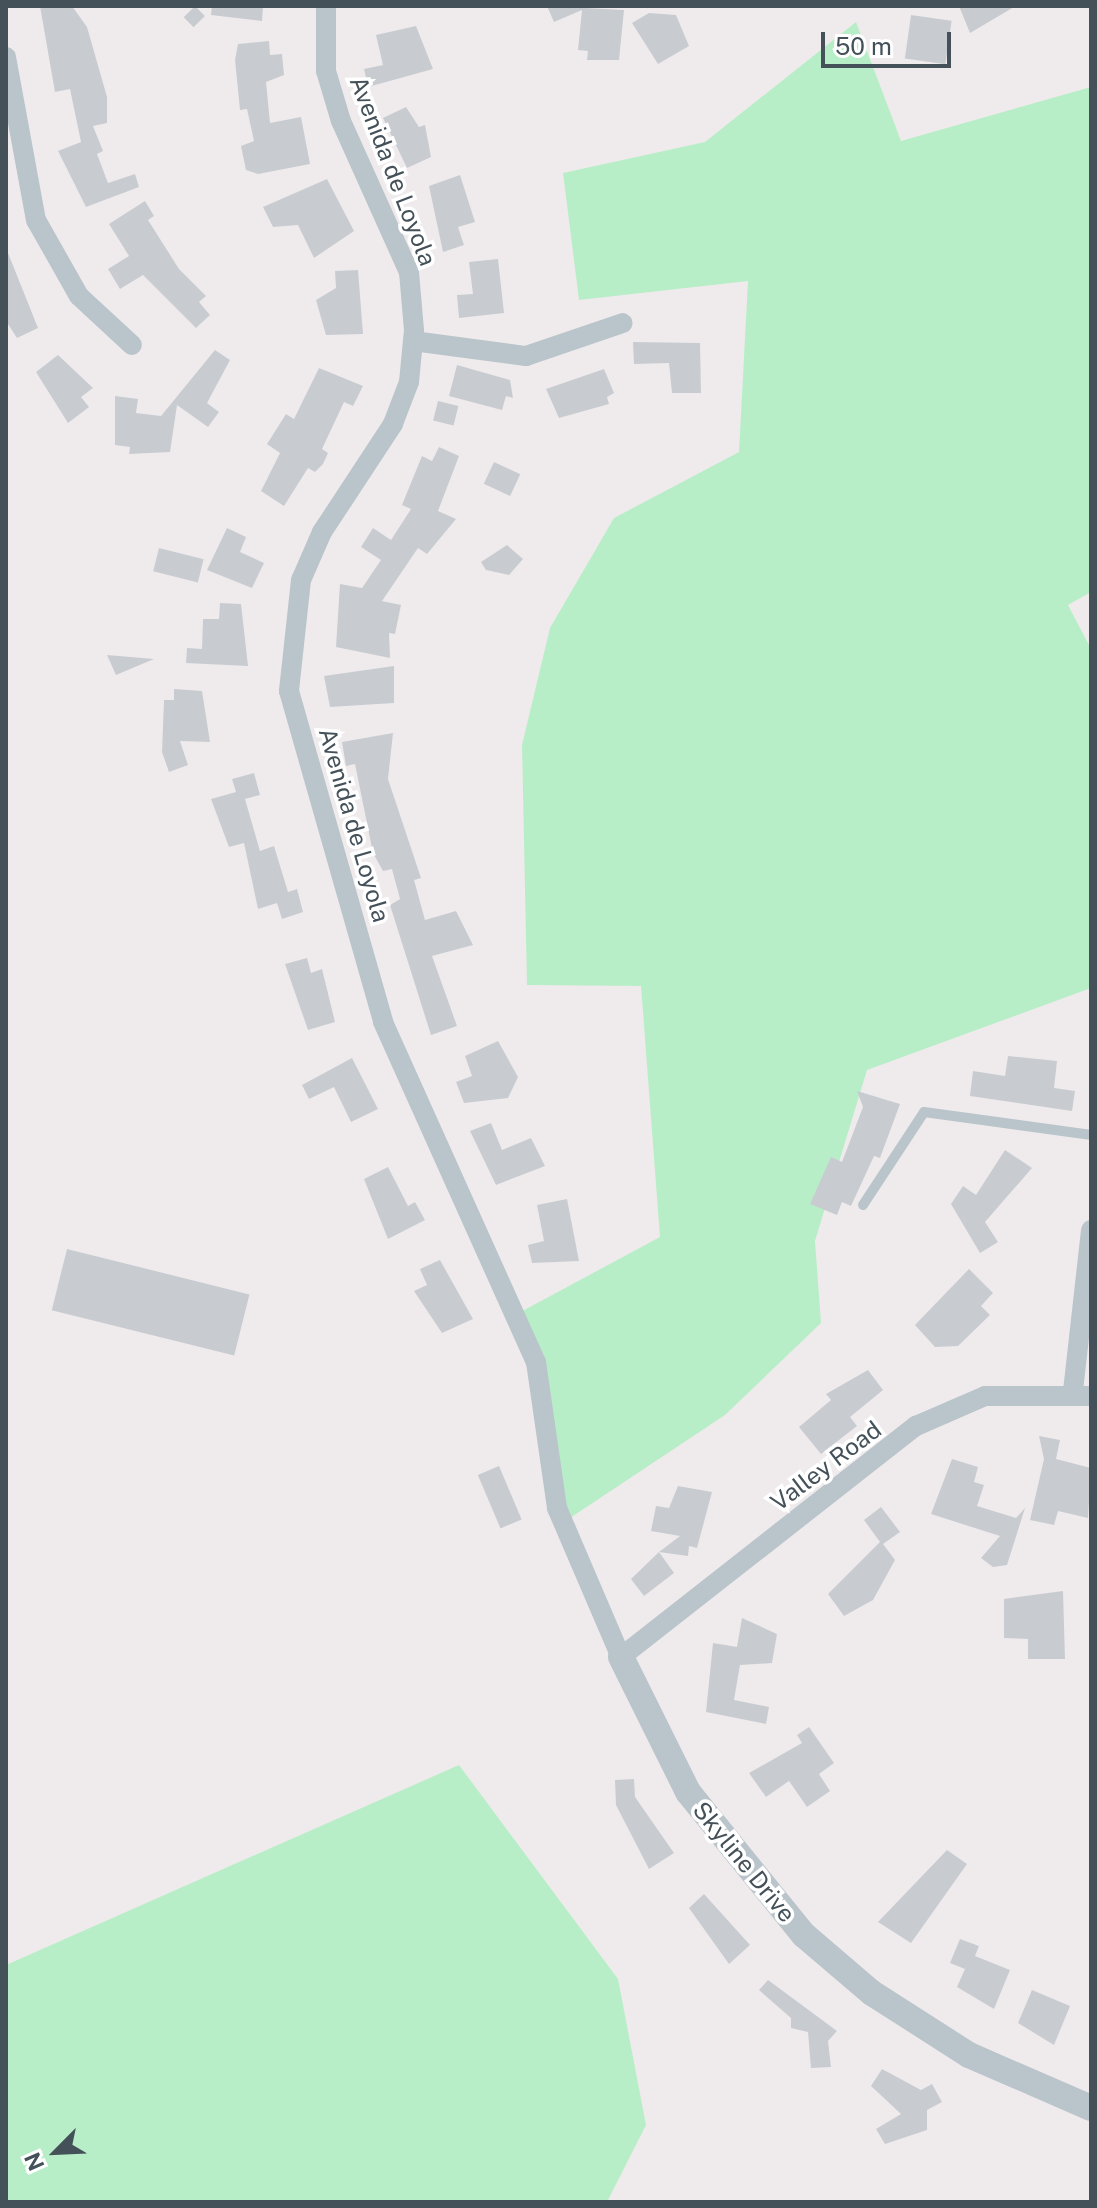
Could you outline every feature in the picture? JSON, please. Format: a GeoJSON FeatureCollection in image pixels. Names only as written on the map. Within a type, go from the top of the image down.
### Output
{"type":"FeatureCollection","features":[{"type":"Feature","properties":{"kind":"street","name":"Avenida de Loyola"},"geometry":{"type":"LineString","coordinates":[[326,6],[326,71],[341,121],[409,272],[413,341],[409,382],[393,424],[322,532],[301,580],[289,691],[383,1022],[536,1362],[557,1508],[621,1657]]}},
{"type":"Feature","properties":{"kind":"street"},"geometry":{"type":"LineString","coordinates":[[6,57],[36,220],[79,296],[132,345]]}},
{"type":"Feature","properties":{"kind":"street"},"geometry":{"type":"LineString","coordinates":[[413,341],[526,356],[623,323]]}},
{"type":"Feature","properties":{"kind":"street"},"geometry":{"type":"LineString","coordinates":[[1082,1393],[1091,1230]]}},
{"type":"Feature","properties":{"kind":"street","name":"Valley Road"},"geometry":{"type":"LineString","coordinates":[[621,1657],[916,1426],[985,1396],[1082,1393]]}},
{"type":"Feature","properties":{"kind":"street","name":"Skyline Drive"},"geometry":{"type":"LineString","coordinates":[[621,1657],[688,1792],[804,1935],[872,1993],[969,2055],[1091,2108]]}},
{"type":"Feature","properties":{"kind":"lane"},"geometry":{"type":"LineString","coordinates":[[863,1205],[924,1112],[1091,1135]]}},
{"type":"Feature","properties":{"kind":"green space"},"geometry":{"type":"Polygon","coordinates":[[[856,22],[901,141],[1091,87],[1091,592],[1068,605],[1091,649],[1091,988],[867,1070],[815,1241],[821,1323],[725,1415],[555,1528],[541,1384],[515,1315],[660,1237],[641,986],[527,985],[522,745],[550,628],[614,518],[739,452],[748,281],[579,300],[563,173],[705,142],[856,22]]]}},
{"type":"Feature","properties":{"kind":"green space"},"geometry":{"type":"Polygon","coordinates":[[[459,1765],[618,1979],[646,2125],[607,2202],[6,2202],[6,1965],[459,1765]]]}},
{"type":"Feature","properties":{"kind":"building"},"geometry":{"type":"Polygon","coordinates":[[[40,6],[72,6],[87,27],[107,97],[107,123],[93,126],[103,151],[97,154],[108,183],[135,174],[139,187],[86,207],[58,151],[81,142],[70,89],[55,92],[40,6]]]}},
{"type":"Feature","properties":{"kind":"building"},"geometry":{"type":"Polygon","coordinates":[[[195,6],[205,16],[194,27],[184,17],[195,6]]]}},
{"type":"Feature","properties":{"kind":"building"},"geometry":{"type":"Polygon","coordinates":[[[212,6],[263,6],[262,21],[211,15],[212,6]]]}},
{"type":"Feature","properties":{"kind":"building"},"geometry":{"type":"Polygon","coordinates":[[[547,6],[624,10],[619,60],[587,60],[588,51],[578,50],[582,10],[554,22],[547,6]]]}},
{"type":"Feature","properties":{"kind":"building"},"geometry":{"type":"Polygon","coordinates":[[[959,6],[1014,6],[1014,7],[970,33],[959,6]]]}},
{"type":"Feature","properties":{"kind":"building"},"geometry":{"type":"Polygon","coordinates":[[[649,13],[676,15],[689,46],[658,64],[632,23],[649,13]]]}},
{"type":"Feature","properties":{"kind":"building"},"geometry":{"type":"Polygon","coordinates":[[[911,15],[952,21],[945,64],[905,59],[911,15]]]}},
{"type":"Feature","properties":{"kind":"building"},"geometry":{"type":"Polygon","coordinates":[[[416,26],[433,69],[368,87],[364,69],[383,65],[376,35],[416,26]]]}},
{"type":"Feature","properties":{"kind":"building"},"geometry":{"type":"Polygon","coordinates":[[[269,41],[270,55],[282,54],[284,75],[266,82],[270,123],[301,117],[310,164],[258,174],[246,170],[241,146],[254,141],[247,109],[240,110],[235,60],[238,44],[269,41]]]}},
{"type":"Feature","properties":{"kind":"building"},"geometry":{"type":"Polygon","coordinates":[[[406,107],[419,127],[425,125],[431,157],[407,168],[383,118],[406,107]]]}},
{"type":"Feature","properties":{"kind":"building"},"geometry":{"type":"Polygon","coordinates":[[[460,175],[475,222],[458,227],[464,245],[443,252],[429,186],[460,175]]]}},
{"type":"Feature","properties":{"kind":"building"},"geometry":{"type":"Polygon","coordinates":[[[327,179],[354,231],[314,258],[298,225],[273,227],[263,207],[327,179]]]}},
{"type":"Feature","properties":{"kind":"building"},"geometry":{"type":"Polygon","coordinates":[[[145,201],[154,216],[148,220],[179,269],[206,296],[199,302],[210,315],[196,328],[143,275],[120,289],[108,269],[129,256],[109,224],[145,201]]]}},
{"type":"Feature","properties":{"kind":"building"},"geometry":{"type":"Polygon","coordinates":[[[6,248],[38,328],[17,338],[6,321],[6,248]]]}},
{"type":"Feature","properties":{"kind":"building"},"geometry":{"type":"Polygon","coordinates":[[[498,259],[504,313],[459,318],[457,295],[473,294],[469,262],[498,259]]]}},
{"type":"Feature","properties":{"kind":"building"},"geometry":{"type":"Polygon","coordinates":[[[358,270],[363,334],[326,335],[316,300],[336,288],[335,271],[358,270]]]}},
{"type":"Feature","properties":{"kind":"building"},"geometry":{"type":"Polygon","coordinates":[[[633,342],[700,343],[701,393],[672,393],[669,363],[634,364],[633,342]]]}},
{"type":"Feature","properties":{"kind":"building"},"geometry":{"type":"Polygon","coordinates":[[[215,350],[230,360],[207,403],[219,412],[208,427],[177,405],[170,452],[129,454],[130,447],[115,445],[115,396],[138,399],[136,413],[161,416],[215,350]]]}},
{"type":"Feature","properties":{"kind":"building"},"geometry":{"type":"Polygon","coordinates":[[[58,355],[93,388],[81,397],[89,407],[68,423],[36,372],[58,355]]]}},
{"type":"Feature","properties":{"kind":"building"},"geometry":{"type":"Polygon","coordinates":[[[457,365],[510,380],[513,398],[506,396],[502,410],[449,396],[457,365]]]}},
{"type":"Feature","properties":{"kind":"building"},"geometry":{"type":"Polygon","coordinates":[[[319,368],[363,386],[353,406],[344,402],[322,449],[328,453],[323,464],[315,472],[308,468],[284,506],[261,491],[280,453],[267,444],[286,414],[294,419],[319,368]]]}},
{"type":"Feature","properties":{"kind":"building"},"geometry":{"type":"Polygon","coordinates":[[[604,369],[614,393],[607,397],[609,404],[559,418],[546,389],[604,369]]]}},
{"type":"Feature","properties":{"kind":"building"},"geometry":{"type":"Polygon","coordinates":[[[438,401],[458,406],[454,425],[433,420],[438,401]]]}},
{"type":"Feature","properties":{"kind":"building"},"geometry":{"type":"Polygon","coordinates":[[[439,447],[459,456],[438,511],[456,519],[427,554],[418,548],[382,601],[401,605],[395,634],[389,633],[390,658],[336,647],[340,584],[362,588],[381,560],[361,547],[373,528],[391,540],[411,509],[402,505],[422,456],[432,461],[439,447]]]}},
{"type":"Feature","properties":{"kind":"building"},"geometry":{"type":"Polygon","coordinates":[[[494,462],[520,474],[510,496],[484,484],[494,462]]]}},
{"type":"Feature","properties":{"kind":"building"},"geometry":{"type":"Polygon","coordinates":[[[227,528],[246,537],[240,552],[264,563],[252,588],[207,570],[227,528]]]}},
{"type":"Feature","properties":{"kind":"building"},"geometry":{"type":"Polygon","coordinates":[[[507,545],[523,559],[509,575],[486,570],[481,562],[507,545]]]}},
{"type":"Feature","properties":{"kind":"building"},"geometry":{"type":"Polygon","coordinates":[[[159,548],[204,559],[198,582],[153,571],[159,548]]]}},
{"type":"Feature","properties":{"kind":"building"},"geometry":{"type":"Polygon","coordinates":[[[220,603],[241,604],[248,666],[186,663],[187,648],[202,649],[203,619],[219,619],[220,603]]]}},
{"type":"Feature","properties":{"kind":"building"},"geometry":{"type":"Polygon","coordinates":[[[107,655],[154,659],[116,675],[107,655]]]}},
{"type":"Feature","properties":{"kind":"building"},"geometry":{"type":"Polygon","coordinates":[[[394,666],[394,703],[330,707],[324,676],[394,666]]]}},
{"type":"Feature","properties":{"kind":"building"},"geometry":{"type":"Polygon","coordinates":[[[174,689],[202,691],[210,742],[180,741],[188,765],[169,772],[162,752],[164,700],[174,700],[174,689]]]}},
{"type":"Feature","properties":{"kind":"building"},"geometry":{"type":"Polygon","coordinates":[[[393,733],[388,779],[421,878],[414,880],[425,920],[456,911],[473,945],[432,956],[457,1026],[431,1035],[390,905],[400,899],[392,869],[383,871],[373,853],[355,764],[346,766],[342,742],[393,733]]]}},
{"type":"Feature","properties":{"kind":"building"},"geometry":{"type":"Polygon","coordinates":[[[254,773],[260,795],[245,799],[260,851],[274,846],[288,892],[297,889],[303,912],[282,919],[277,903],[258,909],[244,843],[229,847],[211,799],[236,792],[232,779],[254,773]]]}},
{"type":"Feature","properties":{"kind":"building"},"geometry":{"type":"Polygon","coordinates":[[[307,958],[311,973],[322,969],[335,1022],[308,1030],[285,964],[307,958]]]}},
{"type":"Feature","properties":{"kind":"building"},"geometry":{"type":"Polygon","coordinates":[[[498,1041],[518,1077],[508,1098],[464,1103],[456,1082],[472,1076],[465,1056],[498,1041]]]}},
{"type":"Feature","properties":{"kind":"building"},"geometry":{"type":"Polygon","coordinates":[[[1008,1056],[1057,1061],[1054,1088],[1075,1091],[1072,1111],[970,1096],[973,1071],[1005,1076],[1008,1056]]]}},
{"type":"Feature","properties":{"kind":"building"},"geometry":{"type":"Polygon","coordinates":[[[352,1058],[378,1109],[351,1122],[334,1087],[309,1099],[302,1085],[352,1058]]]}},
{"type":"Feature","properties":{"kind":"building"},"geometry":{"type":"Polygon","coordinates":[[[857,1091],[900,1104],[880,1158],[874,1156],[851,1206],[842,1202],[837,1215],[810,1204],[831,1157],[842,1162],[863,1107],[857,1091]]]}},
{"type":"Feature","properties":{"kind":"building"},"geometry":{"type":"Polygon","coordinates":[[[491,1123],[502,1150],[531,1138],[545,1166],[496,1185],[470,1131],[491,1123]]]}},
{"type":"Feature","properties":{"kind":"building"},"geometry":{"type":"Polygon","coordinates":[[[1005,1150],[1032,1168],[985,1222],[998,1242],[980,1253],[951,1204],[963,1186],[976,1195],[1005,1150]]]}},
{"type":"Feature","properties":{"kind":"building"},"geometry":{"type":"Polygon","coordinates":[[[388,1167],[408,1206],[415,1202],[425,1220],[388,1239],[364,1179],[388,1167]]]}},
{"type":"Feature","properties":{"kind":"building"},"geometry":{"type":"Polygon","coordinates":[[[567,1199],[579,1261],[532,1263],[528,1245],[544,1241],[537,1205],[567,1199]]]}},
{"type":"Feature","properties":{"kind":"building"},"geometry":{"type":"Polygon","coordinates":[[[67,1249],[249,1294],[234,1356],[52,1310],[67,1249]]]}},
{"type":"Feature","properties":{"kind":"building"},"geometry":{"type":"Polygon","coordinates":[[[440,1260],[473,1319],[442,1333],[414,1291],[427,1285],[420,1269],[440,1260]]]}},
{"type":"Feature","properties":{"kind":"building"},"geometry":{"type":"Polygon","coordinates":[[[969,1269],[993,1293],[981,1306],[990,1315],[958,1346],[935,1347],[915,1325],[969,1269]]]}},
{"type":"Feature","properties":{"kind":"building"},"geometry":{"type":"Polygon","coordinates":[[[868,1370],[883,1390],[850,1417],[857,1426],[821,1454],[799,1427],[831,1400],[826,1394],[868,1370]]]}},
{"type":"Feature","properties":{"kind":"building"},"geometry":{"type":"Polygon","coordinates":[[[1039,1436],[1060,1440],[1056,1459],[1091,1468],[1088,1518],[1058,1511],[1054,1525],[1030,1520],[1044,1459],[1039,1436]]]}},
{"type":"Feature","properties":{"kind":"building"},"geometry":{"type":"Polygon","coordinates":[[[952,1459],[978,1467],[974,1482],[984,1485],[977,1506],[1016,1518],[1025,1508],[1007,1565],[993,1567],[981,1558],[1000,1536],[931,1514],[952,1459]]]}},
{"type":"Feature","properties":{"kind":"building"},"geometry":{"type":"Polygon","coordinates":[[[499,1466],[522,1519],[500,1528],[478,1475],[499,1466]]]}},
{"type":"Feature","properties":{"kind":"building"},"geometry":{"type":"Polygon","coordinates":[[[678,1486],[712,1492],[697,1548],[689,1546],[688,1556],[659,1552],[680,1536],[651,1531],[656,1506],[669,1508],[678,1486]]]}},
{"type":"Feature","properties":{"kind":"building"},"geometry":{"type":"Polygon","coordinates":[[[881,1507],[900,1532],[883,1544],[895,1560],[873,1600],[844,1616],[828,1594],[880,1542],[864,1520],[881,1507]]]}},
{"type":"Feature","properties":{"kind":"building"},"geometry":{"type":"Polygon","coordinates":[[[659,1552],[674,1573],[644,1596],[631,1579],[659,1552]]]}},
{"type":"Feature","properties":{"kind":"building"},"geometry":{"type":"Polygon","coordinates":[[[1063,1591],[1065,1659],[1028,1659],[1028,1639],[1004,1638],[1004,1599],[1063,1591]]]}},
{"type":"Feature","properties":{"kind":"building"},"geometry":{"type":"Polygon","coordinates":[[[742,1618],[777,1634],[772,1663],[740,1665],[734,1700],[769,1707],[766,1724],[706,1712],[713,1643],[737,1647],[742,1618]]]}},
{"type":"Feature","properties":{"kind":"building"},"geometry":{"type":"Polygon","coordinates":[[[809,1727],[834,1763],[819,1774],[830,1791],[807,1807],[789,1781],[766,1797],[749,1773],[802,1743],[797,1735],[809,1727]]]}},
{"type":"Feature","properties":{"kind":"building"},"geometry":{"type":"Polygon","coordinates":[[[634,1779],[635,1797],[674,1853],[649,1869],[616,1805],[615,1780],[634,1779]]]}},
{"type":"Feature","properties":{"kind":"building"},"geometry":{"type":"Polygon","coordinates":[[[947,1850],[967,1864],[911,1943],[878,1922],[947,1850]]]}},
{"type":"Feature","properties":{"kind":"building"},"geometry":{"type":"Polygon","coordinates":[[[704,1894],[750,1945],[729,1964],[689,1908],[704,1894]]]}},
{"type":"Feature","properties":{"kind":"building"},"geometry":{"type":"Polygon","coordinates":[[[960,1939],[979,1946],[975,1956],[1010,1970],[994,2009],[957,1987],[965,1969],[950,1963],[960,1939]]]}},
{"type":"Feature","properties":{"kind":"building"},"geometry":{"type":"Polygon","coordinates":[[[768,1980],[837,2031],[828,2041],[831,2067],[811,2068],[808,2032],[791,2028],[791,2018],[759,1990],[768,1980]]]}},
{"type":"Feature","properties":{"kind":"building"},"geometry":{"type":"Polygon","coordinates":[[[1032,1990],[1070,2006],[1054,2045],[1018,2023],[1032,1990]]]}},
{"type":"Feature","properties":{"kind":"building"},"geometry":{"type":"Polygon","coordinates":[[[882,2069],[921,2090],[932,2084],[942,2102],[927,2110],[927,2130],[885,2144],[876,2129],[901,2114],[871,2086],[882,2069]]]}}]}
